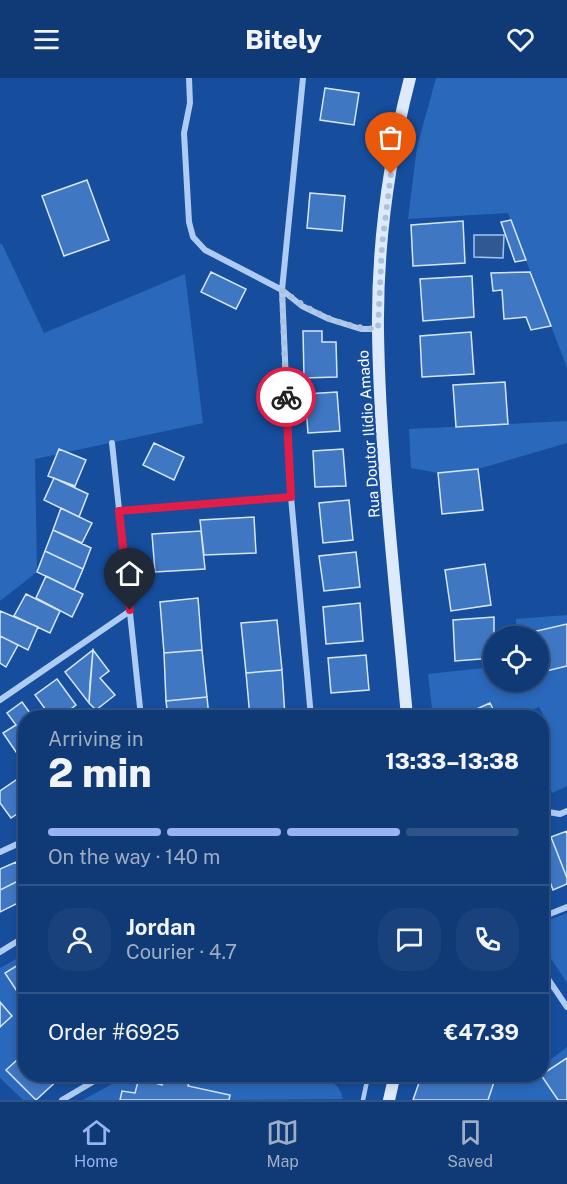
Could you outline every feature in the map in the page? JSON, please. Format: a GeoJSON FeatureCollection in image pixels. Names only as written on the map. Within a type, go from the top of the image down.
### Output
{"type":"FeatureCollection","features":[{"type":"Feature","properties":{"kind":"street"},"geometry":{"type":"LineString","coordinates":[[189,78],[190,103],[184,133],[189,222],[193,237],[205,250],[282,290],[302,306],[329,318],[361,328],[378,329]]}},
{"type":"Feature","properties":{"kind":"street"},"geometry":{"type":"LineString","coordinates":[[303,78],[282,290],[291,497],[310,710]]}},
{"type":"Feature","properties":{"kind":"street","name":"Rua Doutor Ilídio Amado"},"geometry":{"type":"LineString","coordinates":[[406,710],[382,439],[378,329],[382,245],[394,150],[410,78]]}},
{"type":"Feature","properties":{"kind":"street"},"geometry":{"type":"LineString","coordinates":[[112,443],[140,710]]}},
{"type":"Feature","properties":{"kind":"street"},"geometry":{"type":"LineString","coordinates":[[119,511],[291,497]]}},
{"type":"Feature","properties":{"kind":"street"},"geometry":{"type":"LineString","coordinates":[[0,700],[130,610]]}},
{"type":"Feature","properties":{"kind":"street"},"geometry":{"type":"LineString","coordinates":[[549,812],[560,814],[567,812]]}},
{"type":"Feature","properties":{"kind":"street"},"geometry":{"type":"LineString","coordinates":[[0,852],[18,844]]}},
{"type":"Feature","properties":{"kind":"street"},"geometry":{"type":"LineString","coordinates":[[549,914],[567,907]]}},
{"type":"Feature","properties":{"kind":"street"},"geometry":{"type":"LineString","coordinates":[[0,952],[18,941]]}},
{"type":"Feature","properties":{"kind":"street"},"geometry":{"type":"LineString","coordinates":[[549,980],[567,1007]]}},
{"type":"Feature","properties":{"kind":"street"},"geometry":{"type":"LineString","coordinates":[[62,1100],[92,1082]]}},
{"type":"Feature","properties":{"kind":"street"},"geometry":{"type":"LineString","coordinates":[[388,1100],[393,1082]]}},
{"type":"Feature","properties":{"kind":"lane"},"geometry":{"type":"LineString","coordinates":[[363,1100],[365,1082]]}},
{"type":"Feature","properties":{"kind":"shaded area"},"geometry":{"type":"Polygon","coordinates":[[[436,78],[567,78],[567,368],[508,213],[408,219],[417,147],[436,78]]]}},
{"type":"Feature","properties":{"kind":"shaded area"},"geometry":{"type":"Polygon","coordinates":[[[474,235],[504,235],[503,258],[474,257],[474,235]]]}},
{"type":"Feature","properties":{"kind":"shaded area"},"geometry":{"type":"Polygon","coordinates":[[[0,244],[44,333],[185,274],[203,423],[35,459],[37,572],[0,601],[0,244]]]}},
{"type":"Feature","properties":{"kind":"shaded area"},"geometry":{"type":"Polygon","coordinates":[[[567,421],[567,443],[478,469],[438,473],[411,468],[409,429],[567,421]]]}},
{"type":"Feature","properties":{"kind":"shaded area"},"geometry":{"type":"Polygon","coordinates":[[[567,615],[567,786],[552,793],[549,782],[549,710],[541,710],[539,707],[531,710],[494,710],[490,703],[474,710],[432,710],[428,674],[483,668],[483,692],[549,692],[549,626],[516,626],[516,619],[567,615]]]}},
{"type":"Feature","properties":{"kind":"shaded area"},"geometry":{"type":"Polygon","coordinates":[[[567,913],[567,983],[549,956],[549,920],[567,913]]]}},
{"type":"Feature","properties":{"kind":"shaded area"},"geometry":{"type":"Polygon","coordinates":[[[18,958],[18,965],[5,973],[18,993],[18,1059],[7,1070],[34,1100],[23,1100],[0,1078],[0,1027],[12,1016],[0,1002],[0,968],[18,958]]]}},
{"type":"Feature","properties":{"kind":"shaded area"},"geometry":{"type":"Polygon","coordinates":[[[567,1047],[567,1100],[413,1100],[419,1082],[549,1082],[549,1061],[567,1047]]]}},
{"type":"Feature","properties":{"kind":"shaded area"},"geometry":{"type":"Polygon","coordinates":[[[117,1082],[163,1082],[162,1085],[135,1093],[122,1091],[120,1100],[83,1100],[117,1082]]]}},
{"type":"Feature","properties":{"kind":"shaded area"},"geometry":{"type":"Polygon","coordinates":[[[189,1082],[332,1082],[340,1091],[343,1099],[229,1100],[230,1095],[188,1086],[189,1082]]]}},
{"type":"Feature","properties":{"kind":"building"},"geometry":{"type":"Polygon","coordinates":[[[325,88],[359,93],[354,125],[320,120],[325,88]]]}},
{"type":"Feature","properties":{"kind":"building"},"geometry":{"type":"Polygon","coordinates":[[[87,180],[109,240],[64,256],[42,196],[87,180]]]}},
{"type":"Feature","properties":{"kind":"building"},"geometry":{"type":"Polygon","coordinates":[[[310,193],[345,196],[342,231],[307,228],[310,193]]]}},
{"type":"Feature","properties":{"kind":"building"},"geometry":{"type":"Polygon","coordinates":[[[511,220],[526,260],[515,262],[501,222],[511,220]]]}},
{"type":"Feature","properties":{"kind":"building"},"geometry":{"type":"Polygon","coordinates":[[[463,221],[465,263],[413,266],[411,225],[463,221]]]}},
{"type":"Feature","properties":{"kind":"building"},"geometry":{"type":"Polygon","coordinates":[[[211,272],[246,289],[236,309],[201,292],[211,272]]]}},
{"type":"Feature","properties":{"kind":"building"},"geometry":{"type":"Polygon","coordinates":[[[530,272],[551,326],[531,330],[526,317],[504,319],[502,290],[493,291],[491,273],[530,272]]]}},
{"type":"Feature","properties":{"kind":"building"},"geometry":{"type":"Polygon","coordinates":[[[472,276],[474,317],[423,321],[420,279],[472,276]]]}},
{"type":"Feature","properties":{"kind":"building"},"geometry":{"type":"Polygon","coordinates":[[[303,331],[322,331],[322,342],[336,342],[337,377],[304,378],[303,331]]]}},
{"type":"Feature","properties":{"kind":"building"},"geometry":{"type":"Polygon","coordinates":[[[471,332],[474,374],[422,377],[420,336],[471,332]]]}},
{"type":"Feature","properties":{"kind":"building"},"geometry":{"type":"Polygon","coordinates":[[[505,382],[508,424],[456,427],[453,385],[505,382]]]}},
{"type":"Feature","properties":{"kind":"building"},"geometry":{"type":"Polygon","coordinates":[[[337,392],[340,431],[308,433],[305,394],[337,392]]]}},
{"type":"Feature","properties":{"kind":"building"},"geometry":{"type":"Polygon","coordinates":[[[154,443],[184,457],[174,480],[143,465],[154,443]]]}},
{"type":"Feature","properties":{"kind":"building"},"geometry":{"type":"Polygon","coordinates":[[[59,449],[86,460],[75,486],[48,476],[59,449]]]}},
{"type":"Feature","properties":{"kind":"building"},"geometry":{"type":"Polygon","coordinates":[[[343,449],[346,486],[315,487],[313,451],[343,449]]]}},
{"type":"Feature","properties":{"kind":"building"},"geometry":{"type":"Polygon","coordinates":[[[478,469],[483,510],[442,514],[438,473],[478,469]]]}},
{"type":"Feature","properties":{"kind":"building"},"geometry":{"type":"Polygon","coordinates":[[[54,478],[88,494],[79,517],[44,500],[54,478]]]}},
{"type":"Feature","properties":{"kind":"building"},"geometry":{"type":"Polygon","coordinates":[[[349,500],[353,540],[323,543],[319,503],[349,500]]]}},
{"type":"Feature","properties":{"kind":"building"},"geometry":{"type":"Polygon","coordinates":[[[61,508],[92,523],[82,543],[53,530],[61,508]]]}},
{"type":"Feature","properties":{"kind":"building"},"geometry":{"type":"Polygon","coordinates":[[[254,517],[256,553],[204,555],[200,520],[254,517]]]}},
{"type":"Feature","properties":{"kind":"building"},"geometry":{"type":"Polygon","coordinates":[[[53,530],[91,548],[83,569],[45,551],[53,530]]]}},
{"type":"Feature","properties":{"kind":"building"},"geometry":{"type":"Polygon","coordinates":[[[201,531],[205,569],[155,572],[152,534],[201,531]]]}},
{"type":"Feature","properties":{"kind":"building"},"geometry":{"type":"Polygon","coordinates":[[[45,551],[83,569],[74,590],[37,572],[45,551]]]}},
{"type":"Feature","properties":{"kind":"building"},"geometry":{"type":"Polygon","coordinates":[[[356,552],[360,587],[324,591],[319,556],[356,552]]]}},
{"type":"Feature","properties":{"kind":"building"},"geometry":{"type":"Polygon","coordinates":[[[485,564],[491,605],[451,611],[445,570],[485,564]]]}},
{"type":"Feature","properties":{"kind":"building"},"geometry":{"type":"Polygon","coordinates":[[[46,576],[83,594],[72,617],[36,598],[46,576]]]}},
{"type":"Feature","properties":{"kind":"building"},"geometry":{"type":"Polygon","coordinates":[[[26,594],[60,611],[50,633],[14,616],[26,594]]]}},
{"type":"Feature","properties":{"kind":"building"},"geometry":{"type":"Polygon","coordinates":[[[198,598],[202,650],[164,653],[160,602],[198,598]]]}},
{"type":"Feature","properties":{"kind":"building"},"geometry":{"type":"Polygon","coordinates":[[[360,603],[363,641],[326,644],[323,607],[360,603]]]}},
{"type":"Feature","properties":{"kind":"building"},"geometry":{"type":"Polygon","coordinates":[[[0,611],[38,627],[28,650],[0,636],[0,611]]]}},
{"type":"Feature","properties":{"kind":"building"},"geometry":{"type":"Polygon","coordinates":[[[494,617],[494,626],[483,626],[483,659],[455,661],[453,620],[494,617]]]}},
{"type":"Feature","properties":{"kind":"building"},"geometry":{"type":"Polygon","coordinates":[[[277,620],[282,670],[246,673],[241,623],[277,620]]]}},
{"type":"Feature","properties":{"kind":"building"},"geometry":{"type":"Polygon","coordinates":[[[567,624],[567,666],[549,670],[549,628],[567,624]]]}},
{"type":"Feature","properties":{"kind":"building"},"geometry":{"type":"Polygon","coordinates":[[[0,636],[18,645],[6,667],[0,663],[0,636]]]}},
{"type":"Feature","properties":{"kind":"building"},"geometry":{"type":"Polygon","coordinates":[[[93,650],[109,671],[100,678],[115,695],[96,710],[89,703],[93,650]]]}},
{"type":"Feature","properties":{"kind":"building"},"geometry":{"type":"Polygon","coordinates":[[[93,650],[90,683],[89,703],[65,672],[93,650]]]}},
{"type":"Feature","properties":{"kind":"building"},"geometry":{"type":"Polygon","coordinates":[[[202,650],[207,697],[166,701],[164,653],[202,650]]]}},
{"type":"Feature","properties":{"kind":"building"},"geometry":{"type":"Polygon","coordinates":[[[366,655],[369,690],[331,693],[328,658],[366,655]]]}},
{"type":"Feature","properties":{"kind":"building"},"geometry":{"type":"Polygon","coordinates":[[[282,670],[285,710],[249,710],[246,673],[282,670]]]}},
{"type":"Feature","properties":{"kind":"building"},"geometry":{"type":"Polygon","coordinates":[[[57,679],[76,705],[69,710],[46,710],[35,695],[57,679]]]}},
{"type":"Feature","properties":{"kind":"building"},"geometry":{"type":"Polygon","coordinates":[[[207,697],[208,710],[167,710],[166,701],[207,697]]]}},
{"type":"Feature","properties":{"kind":"building"},"geometry":{"type":"Polygon","coordinates":[[[22,702],[28,710],[18,710],[18,751],[16,752],[3,733],[16,725],[7,713],[22,702]]]}},
{"type":"Feature","properties":{"kind":"building"},"geometry":{"type":"Polygon","coordinates":[[[490,703],[494,710],[474,710],[490,703]]]}},
{"type":"Feature","properties":{"kind":"building"},"geometry":{"type":"Polygon","coordinates":[[[18,779],[18,813],[11,818],[0,803],[0,791],[18,779]]]}},
{"type":"Feature","properties":{"kind":"building"},"geometry":{"type":"Polygon","coordinates":[[[567,831],[567,878],[551,837],[567,831]]]}},
{"type":"Feature","properties":{"kind":"building"},"geometry":{"type":"Polygon","coordinates":[[[551,837],[567,878],[567,884],[553,890],[549,879],[549,838],[551,837]]]}},
{"type":"Feature","properties":{"kind":"building"},"geometry":{"type":"Polygon","coordinates":[[[16,862],[18,881],[0,890],[0,869],[16,862]]]}},
{"type":"Feature","properties":{"kind":"building"},"geometry":{"type":"Polygon","coordinates":[[[18,881],[18,903],[0,912],[0,890],[18,881]]]}},
{"type":"Feature","properties":{"kind":"building"},"geometry":{"type":"Polygon","coordinates":[[[18,965],[18,993],[5,973],[18,965]]]}},
{"type":"Feature","properties":{"kind":"building"},"geometry":{"type":"Polygon","coordinates":[[[0,1002],[12,1016],[0,1027],[0,1002]]]}},
{"type":"Feature","properties":{"kind":"building"},"geometry":{"type":"Polygon","coordinates":[[[567,1058],[567,1100],[558,1100],[546,1082],[549,1082],[549,1070],[567,1058]]]}},
{"type":"Feature","properties":{"kind":"building"},"geometry":{"type":"Polygon","coordinates":[[[18,1059],[18,1082],[6,1070],[18,1059]]]}},
{"type":"Feature","properties":{"kind":"building"},"geometry":{"type":"Polygon","coordinates":[[[18,1082],[56,1082],[36,1100],[18,1082]]]}},
{"type":"Feature","properties":{"kind":"building"},"geometry":{"type":"Polygon","coordinates":[[[138,1082],[162,1085],[163,1082],[189,1082],[188,1086],[230,1095],[229,1100],[120,1100],[122,1091],[135,1093],[138,1082]]]}},
{"type":"Feature","properties":{"kind":"building"},"geometry":{"type":"Polygon","coordinates":[[[419,1082],[494,1082],[488,1100],[413,1100],[419,1082]]]}},
{"type":"Feature","properties":{"kind":"way so far"},"geometry":{"type":"LineString","coordinates":[[286,397],[282,290],[302,306],[329,318],[361,328],[378,329],[382,245],[391,174]]}},
{"type":"Feature","properties":{"kind":"route"},"geometry":{"type":"LineString","coordinates":[[130,610],[119,511],[291,497],[286,397]]}}]}
